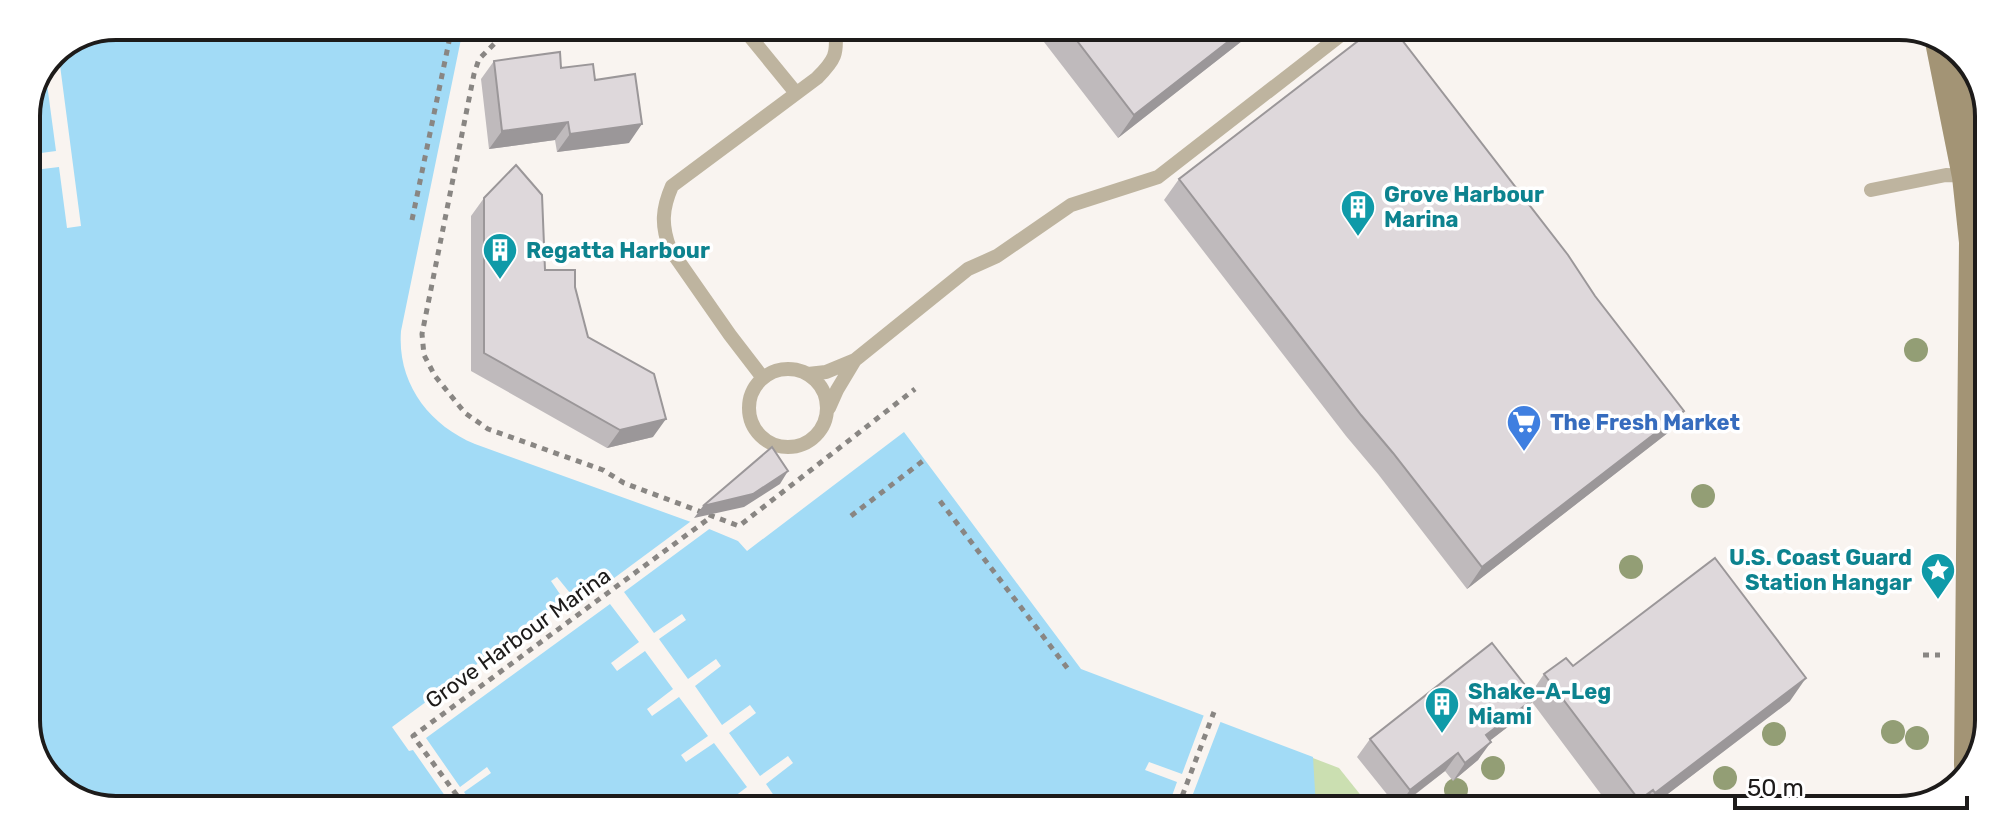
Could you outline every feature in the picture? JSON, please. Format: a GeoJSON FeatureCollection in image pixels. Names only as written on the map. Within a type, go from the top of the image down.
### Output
{"type":"FeatureCollection","features":[{"type":"Feature","properties":{"kind":"main road"},"geometry":{"type":"LineString","coordinates":[[1947,58],[1971,176],[1975,214]]}},
{"type":"Feature","properties":{"kind":"main road"},"geometry":{"type":"LineString","coordinates":[[1973,737],[1975,556]]}},
{"type":"Feature","properties":{"kind":"lane"},"geometry":{"type":"LineString","coordinates":[[753,40],[796,93]]}},
{"type":"Feature","properties":{"kind":"lane"},"geometry":{"type":"LineString","coordinates":[[763,378],[670,249],[662,217],[672,186],[828,67],[834,58],[836,40]]}},
{"type":"Feature","properties":{"kind":"lane"},"geometry":{"type":"LineString","coordinates":[[808,374],[826,372],[855,360],[968,269],[997,256],[1071,205],[1158,177],[1334,40]]}},
{"type":"Feature","properties":{"kind":"lane"},"geometry":{"type":"LineString","coordinates":[[1871,190],[1946,175],[1971,176]]}},
{"type":"Feature","properties":{"kind":"lane"},"geometry":{"type":"LineString","coordinates":[[828,410],[822,386],[808,374],[791,368],[768,373],[757,383],[748,409],[758,434],[769,443],[782,447],[809,441],[825,422],[837,390],[855,360]]}},
{"type":"Feature","properties":{"kind":"path"},"geometry":{"type":"LineString","coordinates":[[412,220],[449,40]]}},
{"type":"Feature","properties":{"kind":"path"},"geometry":{"type":"LineString","coordinates":[[498,40],[479,59],[474,74],[422,334],[424,355],[435,376],[465,413],[488,429],[603,470],[624,483],[739,526],[915,389]]}},
{"type":"Feature","properties":{"kind":"path"},"geometry":{"type":"LineString","coordinates":[[851,516],[924,460]]}},
{"type":"Feature","properties":{"kind":"path"},"geometry":{"type":"LineString","coordinates":[[940,501],[1068,669]]}},
{"type":"Feature","properties":{"kind":"path","name":"Grove Harbour Marina"},"geometry":{"type":"LineString","coordinates":[[457,796],[413,736],[712,516]]}},
{"type":"Feature","properties":{"kind":"path"},"geometry":{"type":"LineString","coordinates":[[1923,655],[1945,655]]}},
{"type":"Feature","properties":{"kind":"path"},"geometry":{"type":"LineString","coordinates":[[1182,796],[1214,712]]}},
{"type":"Feature","properties":{"kind":"green space"},"geometry":{"type":"Polygon","coordinates":[[[1292,750],[1339,768],[1361,796],[1289,796],[1292,750]]]}},
{"type":"Feature","properties":{"kind":"water"},"geometry":{"type":"Polygon","coordinates":[[[461,40],[401,331],[404,368],[411,385],[419,400],[443,426],[475,444],[702,526],[738,541],[747,551],[904,432],[1081,669],[1313,757],[1315,796],[116,796],[101,795],[78,786],[59,770],[48,754],[40,725],[40,111],[48,82],[66,59],[78,50],[101,41],[461,40]]]}},
{"type":"Feature","properties":{"kind":"pier"},"geometry":{"type":"Polygon","coordinates":[[[60,66],[81,226],[67,228],[59,167],[40,169],[40,153],[56,151],[47,85],[60,66]]]}},
{"type":"Feature","properties":{"kind":"pier"},"geometry":{"type":"Polygon","coordinates":[[[694,519],[712,527],[624,592],[654,633],[682,614],[686,620],[659,639],[688,679],[716,659],[721,666],[695,686],[722,725],[750,705],[756,713],[729,733],[760,776],[788,756],[793,763],[766,784],[774,796],[735,796],[747,787],[714,743],[686,762],[681,755],[708,736],[679,697],[652,716],[647,709],[673,689],[645,651],[617,671],[611,663],[639,642],[610,604],[426,738],[460,787],[487,767],[491,773],[464,792],[467,796],[445,796],[413,750],[409,751],[392,727],[564,600],[551,581],[557,577],[579,604],[694,519]]]}},
{"type":"Feature","properties":{"kind":"pier"},"geometry":{"type":"Polygon","coordinates":[[[1205,712],[1222,718],[1192,796],[1172,796],[1177,782],[1145,770],[1149,762],[1182,774],[1205,712]]]}},
{"type":"Feature","properties":{"kind":"building"},"geometry":{"type":"Polygon","coordinates":[[[1076,40],[1230,40],[1134,115],[1076,40]]]}},
{"type":"Feature","properties":{"kind":"building"},"geometry":{"type":"Polygon","coordinates":[[[1359,40],[1402,40],[1684,411],[1482,567],[1179,179],[1359,40]]]}},
{"type":"Feature","properties":{"kind":"building"},"geometry":{"type":"Polygon","coordinates":[[[560,52],[561,68],[593,64],[595,80],[635,74],[642,124],[570,134],[568,122],[502,131],[494,61],[560,52]]]}},
{"type":"Feature","properties":{"kind":"building"},"geometry":{"type":"Polygon","coordinates":[[[516,165],[542,195],[545,270],[575,270],[575,287],[588,337],[654,374],[666,419],[620,430],[484,353],[484,198],[516,165]]]}},
{"type":"Feature","properties":{"kind":"building"},"geometry":{"type":"Polygon","coordinates":[[[772,447],[788,471],[753,494],[703,506],[772,447]]]}},
{"type":"Feature","properties":{"kind":"building"},"geometry":{"type":"Polygon","coordinates":[[[1715,558],[1806,678],[1655,793],[1653,790],[1645,796],[1636,796],[1544,674],[1566,658],[1573,666],[1715,558]]]}},
{"type":"Feature","properties":{"kind":"building","name":"Shake-A-Leg Miami"},"geometry":{"type":"Polygon","coordinates":[[[1492,643],[1535,698],[1486,735],[1491,742],[1465,763],[1458,753],[1410,790],[1370,739],[1492,643]]]}},
{"type":"Feature","properties":{"kind":"place","name":"Grove Harbour Marina"},"geometry":{"type":"Point","coordinates":[1358,238]}},
{"type":"Feature","properties":{"kind":"place","name":"Regatta Harbour"},"geometry":{"type":"Point","coordinates":[500,281]}},
{"type":"Feature","properties":{"kind":"place","name":"The Fresh Market"},"geometry":{"type":"Point","coordinates":[1524,453]}},
{"type":"Feature","properties":{"kind":"place","name":"U.S. Coast Guard Station Hangar"},"geometry":{"type":"Point","coordinates":[1938,601]}},
{"type":"Feature","properties":{"kind":"place","name":"Shake-A-Leg Miami"},"geometry":{"type":"Point","coordinates":[1442,735]}}]}
